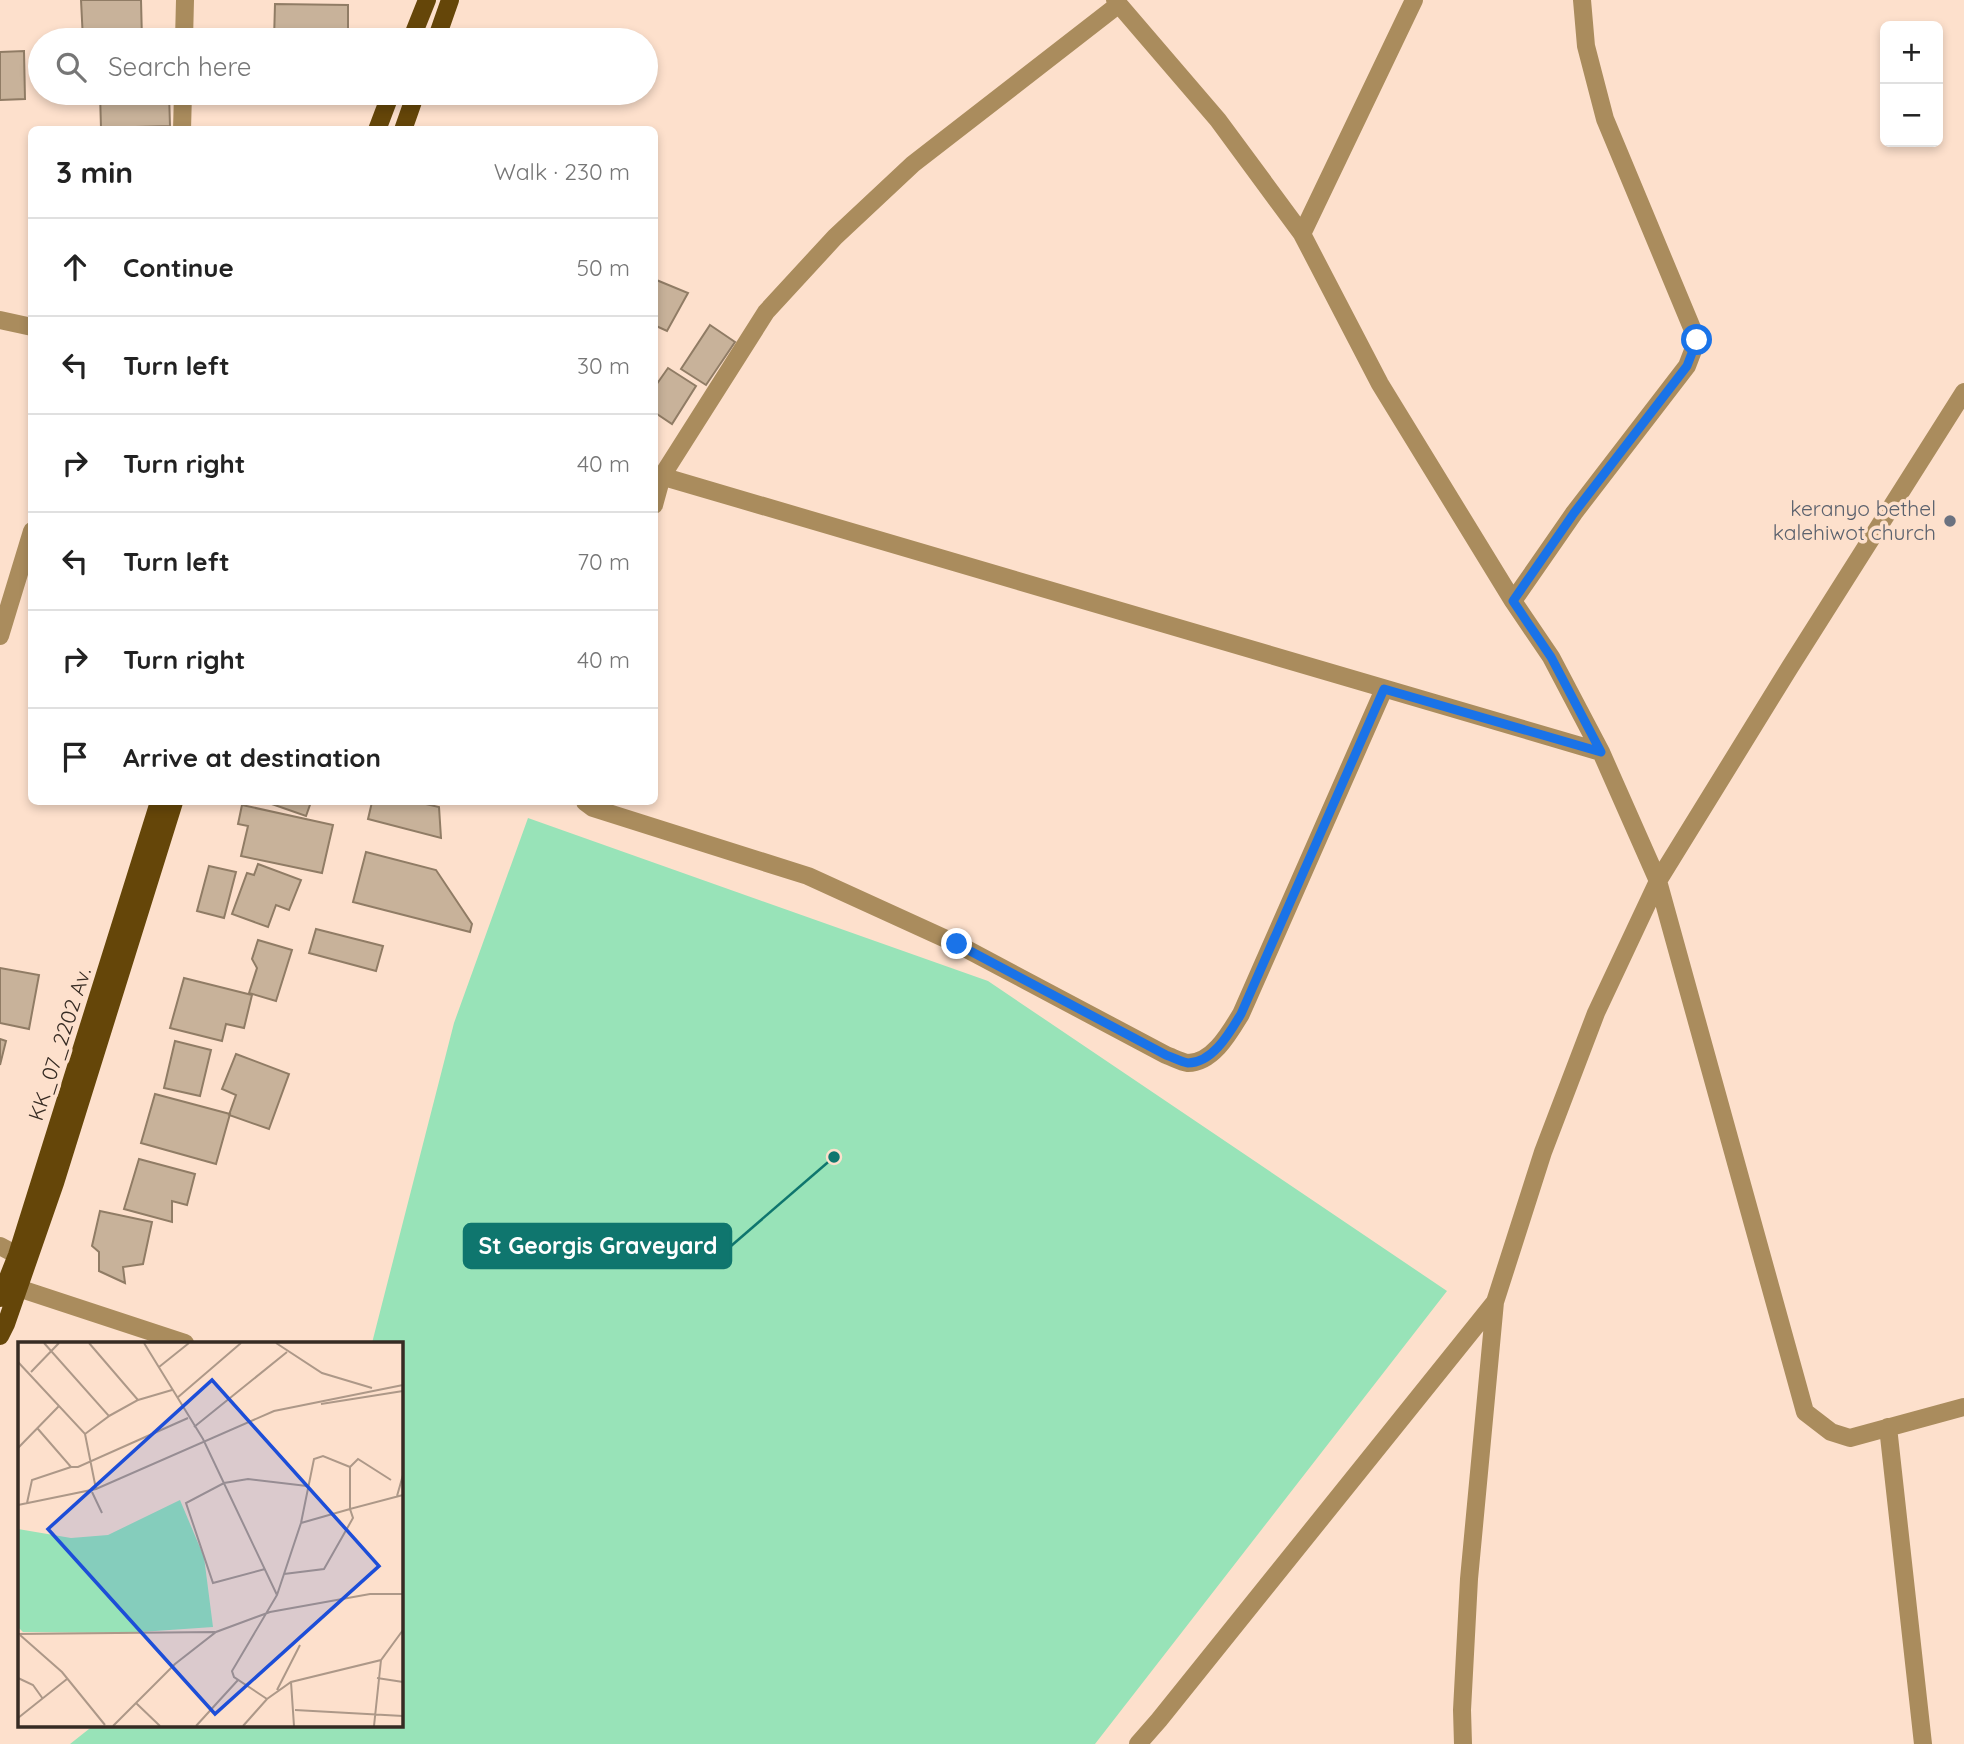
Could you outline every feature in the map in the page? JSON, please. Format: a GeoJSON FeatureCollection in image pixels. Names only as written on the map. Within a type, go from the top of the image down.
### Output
{"type":"FeatureCollection","features":[{"type":"Feature","properties":{"kind":"main road"},"geometry":{"type":"LineString","coordinates":[[416,28],[427,0]]}},
{"type":"Feature","properties":{"kind":"main road"},"geometry":{"type":"LineString","coordinates":[[440,28],[450,0]]}},
{"type":"Feature","properties":{"kind":"main road"},"geometry":{"type":"LineString","coordinates":[[379,126],[386,105]]}},
{"type":"Feature","properties":{"kind":"main road"},"geometry":{"type":"LineString","coordinates":[[404,126],[412,105]]}},
{"type":"Feature","properties":{"kind":"main road","name":"KK_07_2202 Av."},"geometry":{"type":"LineString","coordinates":[[0,1298],[18,1255],[158,805]]}},
{"type":"Feature","properties":{"kind":"main road"},"geometry":{"type":"LineString","coordinates":[[0,1336],[55,1183],[173,805]]}},
{"type":"Feature","properties":{"kind":"street"},"geometry":{"type":"LineString","coordinates":[[184,28],[185,0]]}},
{"type":"Feature","properties":{"kind":"street"},"geometry":{"type":"LineString","coordinates":[[1302,234],[1414,0]]}},
{"type":"Feature","properties":{"kind":"street"},"geometry":{"type":"LineString","coordinates":[[1513,601],[1574,513],[1687,366],[1697,340],[1605,119],[1586,46],[1582,0]]}},
{"type":"Feature","properties":{"kind":"street"},"geometry":{"type":"LineString","coordinates":[[1601,752],[659,475],[766,312],[835,237],[913,164],[1116,2],[1218,120],[1302,234],[1380,384],[1513,601],[1551,657],[1601,752],[1658,881],[1805,1412],[1831,1432],[1850,1438],[1964,1407]]}},
{"type":"Feature","properties":{"kind":"street"},"geometry":{"type":"LineString","coordinates":[[182,126],[183,105]]}},
{"type":"Feature","properties":{"kind":"street"},"geometry":{"type":"LineString","coordinates":[[0,320],[28,326]]}},
{"type":"Feature","properties":{"kind":"street"},"geometry":{"type":"LineString","coordinates":[[1463,1744],[1462,1710],[1469,1578],[1495,1302],[1543,1152],[1596,1013],[1658,881],[1964,392]]}},
{"type":"Feature","properties":{"kind":"street"},"geometry":{"type":"LineString","coordinates":[[0,636],[28,544]]}},
{"type":"Feature","properties":{"kind":"street"},"geometry":{"type":"LineString","coordinates":[[589,805],[808,876],[957,944],[1166,1055],[1188,1063],[1205,1058],[1225,1041],[1241,1014],[1384,689]]}},
{"type":"Feature","properties":{"kind":"street"},"geometry":{"type":"LineString","coordinates":[[0,1246],[18,1255]]}},
{"type":"Feature","properties":{"kind":"street"},"geometry":{"type":"LineString","coordinates":[[18,1288],[182,1342]]}},
{"type":"Feature","properties":{"kind":"street"},"geometry":{"type":"LineString","coordinates":[[1138,1744],[1495,1302]]}},
{"type":"Feature","properties":{"kind":"street"},"geometry":{"type":"LineString","coordinates":[[1888,1427],[1923,1744]]}},
{"type":"Feature","properties":{"kind":"green space"},"geometry":{"type":"Polygon","coordinates":[[[528,818],[988,981],[1447,1291],[1095,1744],[70,1744],[93,1726],[402,1726],[402,1342],[372,1342],[454,1023],[528,818]]]}},
{"type":"Feature","properties":{"kind":"building"},"geometry":{"type":"Polygon","coordinates":[[[81,0],[141,0],[142,28],[82,28],[81,0]]]}},
{"type":"Feature","properties":{"kind":"building"},"geometry":{"type":"Polygon","coordinates":[[[275,4],[348,5],[348,28],[274,28],[275,4]]]}},
{"type":"Feature","properties":{"kind":"building"},"geometry":{"type":"Polygon","coordinates":[[[24,51],[25,99],[0,100],[0,52],[24,51]]]}},
{"type":"Feature","properties":{"kind":"building"},"geometry":{"type":"Polygon","coordinates":[[[100,105],[169,105],[170,126],[101,126],[100,105]]]}},
{"type":"Feature","properties":{"kind":"building"},"geometry":{"type":"Polygon","coordinates":[[[658,281],[688,293],[667,331],[658,327],[658,281]]]}},
{"type":"Feature","properties":{"kind":"building"},"geometry":{"type":"Polygon","coordinates":[[[710,325],[735,342],[706,385],[681,369],[710,325]]]}},
{"type":"Feature","properties":{"kind":"building"},"geometry":{"type":"Polygon","coordinates":[[[668,368],[696,386],[672,424],[658,415],[658,382],[668,368]]]}},
{"type":"Feature","properties":{"kind":"building"},"geometry":{"type":"Polygon","coordinates":[[[242,805],[333,825],[322,873],[241,856],[248,826],[238,824],[242,805]]]}},
{"type":"Feature","properties":{"kind":"building"},"geometry":{"type":"Polygon","coordinates":[[[275,805],[310,805],[306,816],[275,805]]]}},
{"type":"Feature","properties":{"kind":"building"},"geometry":{"type":"Polygon","coordinates":[[[371,805],[439,807],[441,838],[368,819],[371,805]]]}},
{"type":"Feature","properties":{"kind":"building"},"geometry":{"type":"Polygon","coordinates":[[[366,852],[436,870],[472,924],[470,932],[353,902],[366,852]]]}},
{"type":"Feature","properties":{"kind":"building"},"geometry":{"type":"Polygon","coordinates":[[[258,864],[301,880],[289,910],[276,905],[268,927],[232,914],[247,873],[254,875],[258,864]]]}},
{"type":"Feature","properties":{"kind":"building"},"geometry":{"type":"Polygon","coordinates":[[[209,866],[236,872],[224,918],[197,911],[209,866]]]}},
{"type":"Feature","properties":{"kind":"building"},"geometry":{"type":"Polygon","coordinates":[[[316,929],[383,946],[376,971],[309,953],[316,929]]]}},
{"type":"Feature","properties":{"kind":"building"},"geometry":{"type":"Polygon","coordinates":[[[258,940],[292,950],[276,1001],[249,993],[257,968],[252,959],[258,940]]]}},
{"type":"Feature","properties":{"kind":"building"},"geometry":{"type":"Polygon","coordinates":[[[0,968],[39,975],[29,1029],[0,1023],[0,968]]]}},
{"type":"Feature","properties":{"kind":"building"},"geometry":{"type":"Polygon","coordinates":[[[184,978],[252,995],[244,1028],[226,1024],[222,1041],[170,1028],[184,978]]]}},
{"type":"Feature","properties":{"kind":"building"},"geometry":{"type":"Polygon","coordinates":[[[0,1039],[6,1041],[0,1065],[0,1039]]]}},
{"type":"Feature","properties":{"kind":"building"},"geometry":{"type":"Polygon","coordinates":[[[175,1041],[211,1050],[200,1096],[164,1088],[175,1041]]]}},
{"type":"Feature","properties":{"kind":"building"},"geometry":{"type":"Polygon","coordinates":[[[236,1054],[289,1074],[269,1129],[229,1115],[236,1095],[222,1089],[236,1054]]]}},
{"type":"Feature","properties":{"kind":"building"},"geometry":{"type":"Polygon","coordinates":[[[155,1094],[230,1114],[216,1164],[141,1143],[155,1094]]]}},
{"type":"Feature","properties":{"kind":"building"},"geometry":{"type":"Polygon","coordinates":[[[139,1159],[195,1174],[187,1205],[172,1201],[172,1222],[124,1209],[139,1159]]]}},
{"type":"Feature","properties":{"kind":"building"},"geometry":{"type":"Polygon","coordinates":[[[100,1211],[152,1222],[143,1264],[123,1267],[125,1283],[99,1271],[99,1252],[92,1246],[100,1211]]]}},
{"type":"Feature","properties":{"kind":"place","name":"keranyo bethel kalehiwot church"},"geometry":{"type":"Point","coordinates":[1950,521]}},
{"type":"Feature","properties":{"kind":"place","name":"St Georgis Graveyard"},"geometry":{"type":"Point","coordinates":[834,1157]}},
{"type":"Feature","properties":{"kind":"route"},"geometry":{"type":"LineString","coordinates":[[957,944],[1166,1055],[1188,1063],[1205,1058],[1225,1041],[1241,1014],[1384,689],[1601,752],[1551,657],[1513,601],[1574,513],[1687,366],[1697,340]]}}]}
